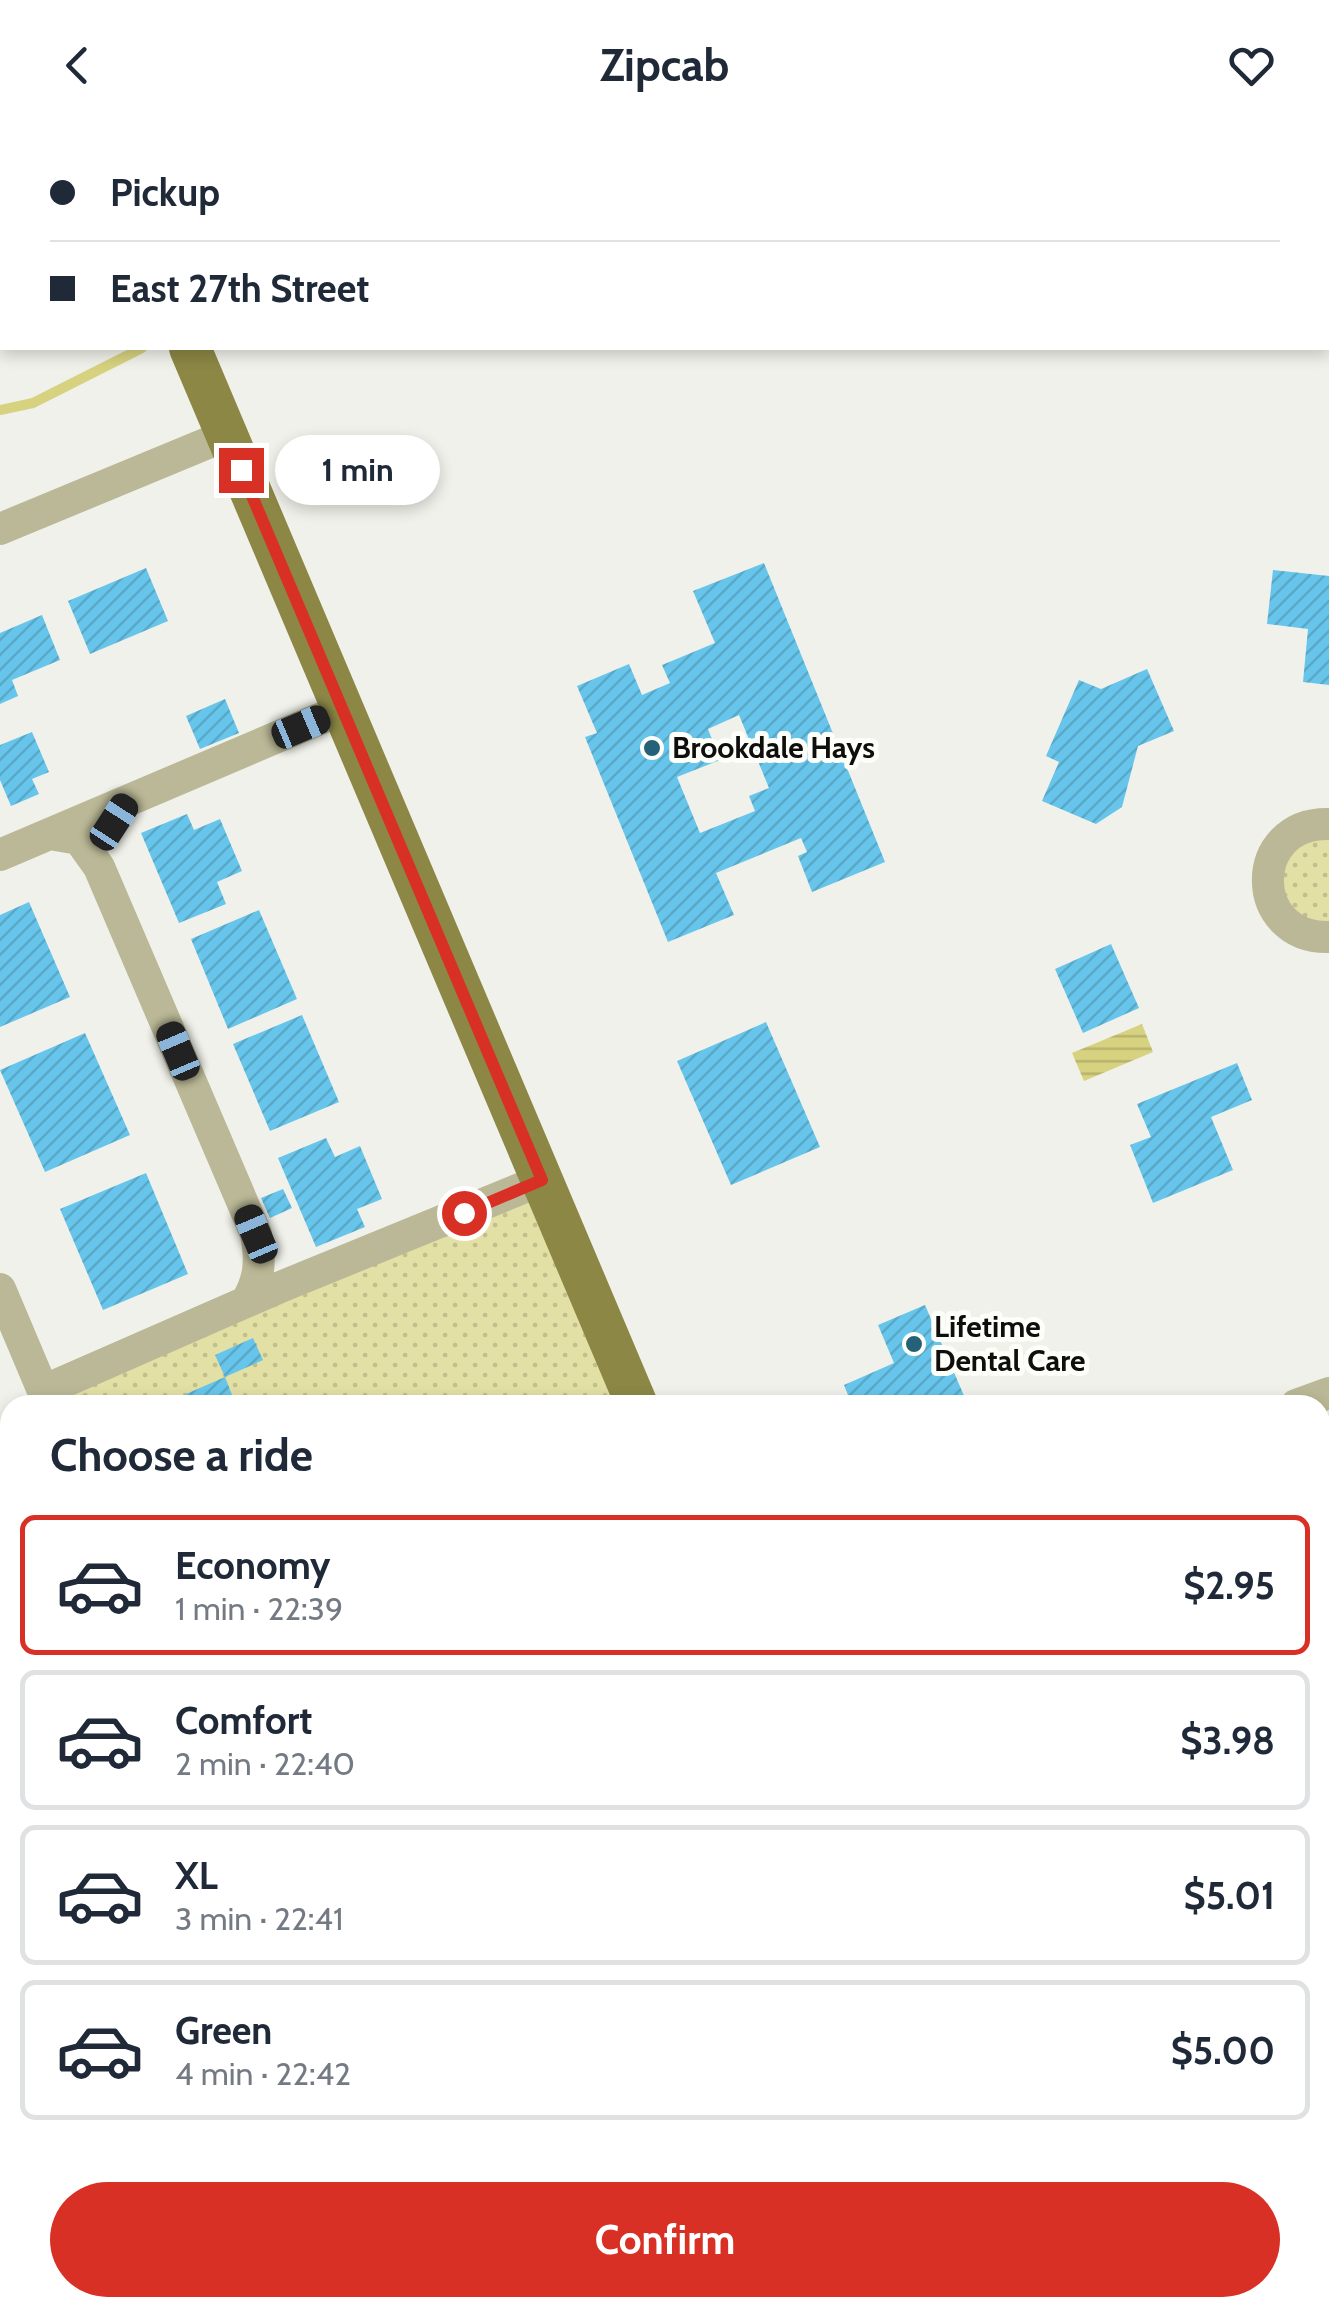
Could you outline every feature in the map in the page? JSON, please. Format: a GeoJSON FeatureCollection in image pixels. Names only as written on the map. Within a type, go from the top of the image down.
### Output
{"type":"FeatureCollection","features":[{"type":"Feature","properties":{"kind":"main road"},"geometry":{"type":"LineString","coordinates":[[191,350],[634,1395]]}},
{"type":"Feature","properties":{"kind":"street"},"geometry":{"type":"LineString","coordinates":[[0,529],[226,435]]}},
{"type":"Feature","properties":{"kind":"street"},"geometry":{"type":"LineString","coordinates":[[0,854],[343,709]]}},
{"type":"Feature","properties":{"kind":"street"},"geometry":{"type":"LineString","coordinates":[[116,905],[104,845],[128,801]]}},
{"type":"Feature","properties":{"kind":"street"},"geometry":{"type":"LineString","coordinates":[[1329,824],[1304,828],[1283,842],[1271,859],[1267,880],[1279,916],[1300,932],[1329,937]]}},
{"type":"Feature","properties":{"kind":"street"},"geometry":{"type":"LineString","coordinates":[[50,834],[73,836],[88,849],[116,905],[256,1234],[282,1266],[299,1272],[317,1272]]}},
{"type":"Feature","properties":{"kind":"street"},"geometry":{"type":"LineString","coordinates":[[52,1395],[246,1302],[542,1180]]}},
{"type":"Feature","properties":{"kind":"street"},"geometry":{"type":"LineString","coordinates":[[246,1302],[259,1272],[256,1234]]}},
{"type":"Feature","properties":{"kind":"street"},"geometry":{"type":"LineString","coordinates":[[2,1297],[45,1395]]}},
{"type":"Feature","properties":{"kind":"shaded area"},"geometry":{"type":"Polygon","coordinates":[[[1329,824],[1329,937],[1272,903],[1267,873],[1329,824]]]}},
{"type":"Feature","properties":{"kind":"shaded area"},"geometry":{"type":"Polygon","coordinates":[[[1142,1024],[1153,1052],[1084,1081],[1072,1053],[1142,1024]]]}},
{"type":"Feature","properties":{"kind":"shaded area"},"geometry":{"type":"Polygon","coordinates":[[[542,1180],[633,1395],[71,1395],[542,1180]]]}},
{"type":"Feature","properties":{"kind":"building","name":"Brookdale Hays"},"geometry":{"type":"Polygon","coordinates":[[[764,563],[885,862],[812,892],[798,856],[807,852],[801,838],[716,873],[734,915],[668,942],[585,737],[597,733],[577,686],[629,664],[642,695],[670,683],[662,665],[715,643],[693,591],[764,563]],[[739,715],[708,729],[720,760],[677,777],[700,833],[755,811],[749,796],[769,788],[739,715]]]}},
{"type":"Feature","properties":{"kind":"building"},"geometry":{"type":"Polygon","coordinates":[[[146,568],[168,621],[90,654],[68,601],[146,568]]]}},
{"type":"Feature","properties":{"kind":"building"},"geometry":{"type":"Polygon","coordinates":[[[1273,570],[1329,576],[1329,685],[1303,682],[1308,629],[1267,624],[1273,570]]]}},
{"type":"Feature","properties":{"kind":"building"},"geometry":{"type":"Polygon","coordinates":[[[42,615],[60,660],[12,680],[18,696],[0,704],[0,633],[42,615]]]}},
{"type":"Feature","properties":{"kind":"building"},"geometry":{"type":"Polygon","coordinates":[[[1147,669],[1174,731],[1138,746],[1122,807],[1096,824],[1042,801],[1059,762],[1046,756],[1079,680],[1101,689],[1147,669]]]}},
{"type":"Feature","properties":{"kind":"building"},"geometry":{"type":"Polygon","coordinates":[[[225,699],[239,733],[200,749],[186,716],[225,699]]]}},
{"type":"Feature","properties":{"kind":"building"},"geometry":{"type":"Polygon","coordinates":[[[32,732],[49,772],[32,779],[39,794],[11,806],[0,780],[0,745],[32,732]]]}},
{"type":"Feature","properties":{"kind":"building"},"geometry":{"type":"Polygon","coordinates":[[[187,814],[194,830],[220,819],[242,871],[217,882],[226,904],[179,923],[141,833],[187,814]]]}},
{"type":"Feature","properties":{"kind":"building"},"geometry":{"type":"Polygon","coordinates":[[[29,902],[70,997],[0,1027],[0,915],[29,902]]]}},
{"type":"Feature","properties":{"kind":"building"},"geometry":{"type":"Polygon","coordinates":[[[259,910],[297,999],[228,1029],[191,939],[259,910]]]}},
{"type":"Feature","properties":{"kind":"building"},"geometry":{"type":"Polygon","coordinates":[[[1111,944],[1139,1008],[1083,1033],[1055,969],[1111,944]]]}},
{"type":"Feature","properties":{"kind":"building"},"geometry":{"type":"Polygon","coordinates":[[[302,1015],[339,1102],[270,1131],[233,1044],[302,1015]]]}},
{"type":"Feature","properties":{"kind":"building"},"geometry":{"type":"Polygon","coordinates":[[[766,1022],[820,1147],[731,1185],[677,1061],[766,1022]]]}},
{"type":"Feature","properties":{"kind":"building"},"geometry":{"type":"Polygon","coordinates":[[[85,1033],[130,1135],[45,1172],[0,1070],[85,1033]]]}},
{"type":"Feature","properties":{"kind":"building"},"geometry":{"type":"Polygon","coordinates":[[[1237,1063],[1252,1100],[1211,1117],[1233,1170],[1153,1203],[1130,1145],[1151,1137],[1137,1104],[1237,1063]]]}},
{"type":"Feature","properties":{"kind":"building"},"geometry":{"type":"Polygon","coordinates":[[[326,1138],[335,1157],[360,1146],[382,1199],[357,1209],[365,1227],[316,1247],[278,1158],[326,1138]]]}},
{"type":"Feature","properties":{"kind":"building"},"geometry":{"type":"Polygon","coordinates":[[[146,1173],[188,1274],[103,1310],[60,1209],[146,1173]]]}},
{"type":"Feature","properties":{"kind":"building"},"geometry":{"type":"Polygon","coordinates":[[[283,1189],[292,1208],[270,1218],[261,1198],[283,1189]]]}},
{"type":"Feature","properties":{"kind":"building","name":"Lifetime Dental Care"},"geometry":{"type":"Polygon","coordinates":[[[925,1305],[964,1395],[848,1395],[844,1385],[894,1363],[878,1325],[925,1305]]]}},
{"type":"Feature","properties":{"kind":"building"},"geometry":{"type":"Polygon","coordinates":[[[253,1338],[263,1360],[225,1377],[215,1355],[253,1338]]]}},
{"type":"Feature","properties":{"kind":"building"},"geometry":{"type":"Polygon","coordinates":[[[225,1377],[232,1395],[184,1395],[225,1377]]]}},
{"type":"Feature","properties":{"kind":"waterway"},"geometry":{"type":"LineString","coordinates":[[0,410],[33,403],[138,350]]}},
{"type":"Feature","properties":{"kind":"place","name":"Brookdale Hays"},"geometry":{"type":"Point","coordinates":[652,748]}},
{"type":"Feature","properties":{"kind":"place","name":"Lifetime Dental Care"},"geometry":{"type":"Point","coordinates":[914,1344]}},
{"type":"Feature","properties":{"kind":"route"},"geometry":{"type":"LineString","coordinates":[[241,470],[542,1180],[464,1213]]}}]}
